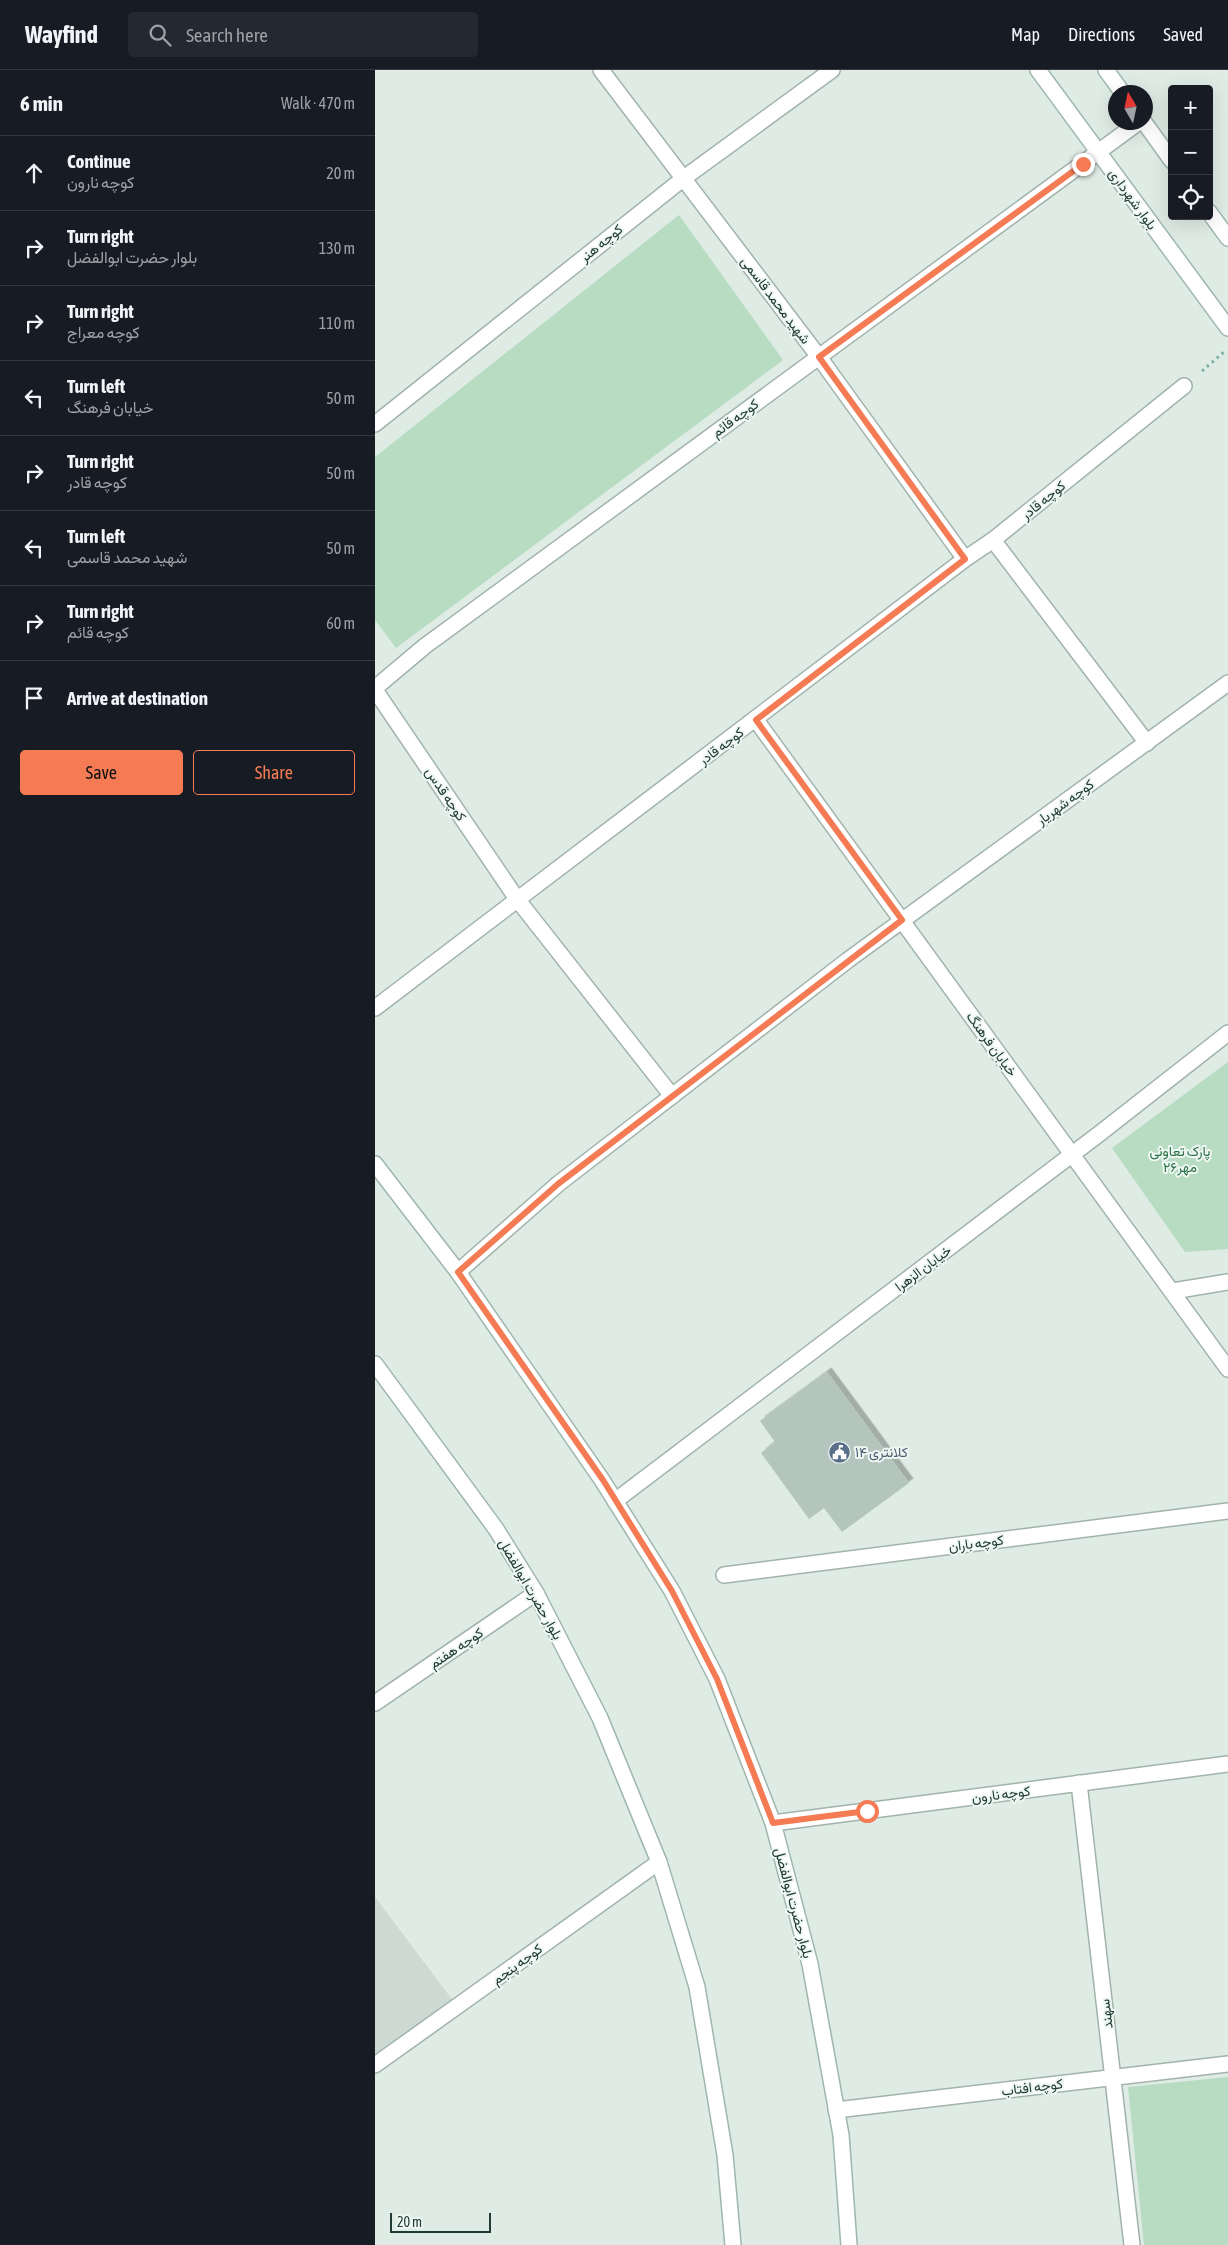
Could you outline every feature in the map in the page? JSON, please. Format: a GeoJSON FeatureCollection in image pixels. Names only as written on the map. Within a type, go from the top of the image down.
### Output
{"type":"FeatureCollection","features":[{"type":"Feature","properties":{"kind":"street","name":"شهید محمد قاسمی"},"geometry":{"type":"LineString","coordinates":[[601,70],[819,357],[965,559]]}},
{"type":"Feature","properties":{"kind":"street","name":"کوچه هنر"},"geometry":{"type":"LineString","coordinates":[[375,424],[684,178],[832,70]]}},
{"type":"Feature","properties":{"kind":"street","name":"بلوار شهرداری"},"geometry":{"type":"LineString","coordinates":[[1038,70],[1228,328]]}},
{"type":"Feature","properties":{"kind":"street"},"geometry":{"type":"LineString","coordinates":[[1106,70],[1117,85]]}},
{"type":"Feature","properties":{"kind":"street","name":"کوچه قائم"},"geometry":{"type":"LineString","coordinates":[[375,689],[425,646],[1128,130]]}},
{"type":"Feature","properties":{"kind":"street"},"geometry":{"type":"LineString","coordinates":[[1150,130],[1168,155]]}},
{"type":"Feature","properties":{"kind":"street"},"geometry":{"type":"LineString","coordinates":[[1213,217],[1228,238]]}},
{"type":"Feature","properties":{"kind":"street","name":"کوچه قادر"},"geometry":{"type":"LineString","coordinates":[[375,1008],[756,720],[965,559],[993,540],[1184,386]]}},
{"type":"Feature","properties":{"kind":"street"},"geometry":{"type":"LineString","coordinates":[[993,540],[1147,743]]}},
{"type":"Feature","properties":{"kind":"street","name":"کوچه شهریار"},"geometry":{"type":"LineString","coordinates":[[458,1272],[558,1184],[902,920],[1228,683]]}},
{"type":"Feature","properties":{"kind":"street","name":"کوچه قدس"},"geometry":{"type":"LineString","coordinates":[[375,689],[517,899],[672,1096]]}},
{"type":"Feature","properties":{"kind":"street","name":"خیابان فرهنگ"},"geometry":{"type":"LineString","coordinates":[[756,720],[1228,1369]]}},
{"type":"Feature","properties":{"kind":"street","name":"خیابان الزهرا"},"geometry":{"type":"LineString","coordinates":[[615,1501],[1073,1154],[1228,1033]]}},
{"type":"Feature","properties":{"kind":"street","name":"بلوار حضرت ابوالفضل"},"geometry":{"type":"LineString","coordinates":[[375,1164],[458,1272],[615,1501],[672,1591],[717,1679],[773,1823],[810,1964],[841,2135],[849,2245]]}},
{"type":"Feature","properties":{"kind":"street"},"geometry":{"type":"LineString","coordinates":[[1173,1291],[1228,1282]]}},
{"type":"Feature","properties":{"kind":"street","name":"بلوار حضرت ابوالفضل"},"geometry":{"type":"LineString","coordinates":[[375,1364],[496,1529],[536,1594],[600,1718],[659,1862],[697,1987],[725,2155],[733,2245]]}},
{"type":"Feature","properties":{"kind":"street","name":"کوچه باران"},"geometry":{"type":"LineString","coordinates":[[723,1575],[1228,1511]]}},
{"type":"Feature","properties":{"kind":"street","name":"کوچه هفتم"},"geometry":{"type":"LineString","coordinates":[[375,1703],[536,1594]]}},
{"type":"Feature","properties":{"kind":"street","name":"کوچه نارون"},"geometry":{"type":"LineString","coordinates":[[773,1823],[1228,1764]]}},
{"type":"Feature","properties":{"kind":"street","name":"سهند"},"geometry":{"type":"LineString","coordinates":[[1079,1784],[1132,2245]]}},
{"type":"Feature","properties":{"kind":"street","name":"کوچه پنجم"},"geometry":{"type":"LineString","coordinates":[[375,2065],[659,1862]]}},
{"type":"Feature","properties":{"kind":"street","name":"کوچه افتاب"},"geometry":{"type":"LineString","coordinates":[[837,2110],[1228,2064]]}},
{"type":"Feature","properties":{"kind":"path"},"geometry":{"type":"LineString","coordinates":[[1184,386],[1228,349]]}},
{"type":"Feature","properties":{"kind":"shaded area"},"geometry":{"type":"Polygon","coordinates":[[[375,1897],[454,2002],[375,2062],[375,1897]]]}},
{"type":"Feature","properties":{"kind":"green space"},"geometry":{"type":"Polygon","coordinates":[[[679,215],[783,360],[396,648],[375,620],[375,457],[679,215]]]}},
{"type":"Feature","properties":{"kind":"green space","name":"پارک تعاونی مهر۲۶"},"geometry":{"type":"Polygon","coordinates":[[[1228,1062],[1228,1249],[1185,1252],[1112,1148],[1228,1062]]]}},
{"type":"Feature","properties":{"kind":"green space"},"geometry":{"type":"Polygon","coordinates":[[[1228,2077],[1228,2245],[1144,2245],[1128,2087],[1228,2077]]]}},
{"type":"Feature","properties":{"kind":"building"},"geometry":{"type":"Polygon","coordinates":[[[827,1372],[909,1483],[842,1532],[824,1508],[809,1519],[761,1453],[775,1442],[760,1421],[827,1372]]]}},
{"type":"Feature","properties":{"kind":"place","name":"کلانتری ۱۴"},"geometry":{"type":"Point","coordinates":[839,1452]}},
{"type":"Feature","properties":{"kind":"route"},"geometry":{"type":"LineString","coordinates":[[867,1811],[773,1823],[717,1679],[672,1591],[603,1480],[458,1272],[558,1184],[902,920],[756,720],[965,559],[819,357],[1083,164]]}}]}
